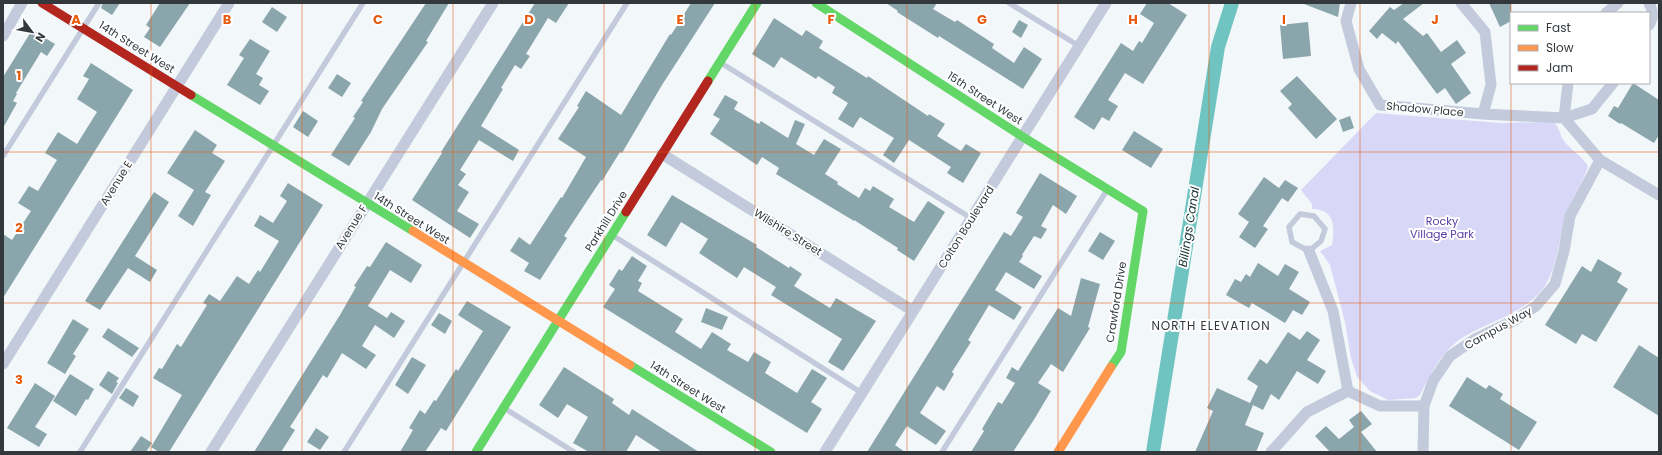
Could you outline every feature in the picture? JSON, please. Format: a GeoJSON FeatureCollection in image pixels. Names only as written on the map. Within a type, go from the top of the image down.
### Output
{"type":"FeatureCollection","features":[{"type":"Feature","properties":{"kind":"street"},"geometry":{"type":"LineString","coordinates":[[3,36],[22,3]]}},
{"type":"Feature","properties":{"kind":"street","name":"14th Street West"},"geometry":{"type":"LineString","coordinates":[[42,3],[770,452]]}},
{"type":"Feature","properties":{"kind":"street","name":"Avenue E"},"geometry":{"type":"LineString","coordinates":[[3,364],[229,3]]}},
{"type":"Feature","properties":{"kind":"street","name":"Avenue F"},"geometry":{"type":"LineString","coordinates":[[211,452],[493,3]]}},
{"type":"Feature","properties":{"kind":"street","name":"Parkhill Drive"},"geometry":{"type":"LineString","coordinates":[[476,452],[757,3]]}},
{"type":"Feature","properties":{"kind":"street","name":"15th Street West"},"geometry":{"type":"LineString","coordinates":[[816,3],[1023,137],[1143,211]]}},
{"type":"Feature","properties":{"kind":"street","name":"Colton Boulevard"},"geometry":{"type":"LineString","coordinates":[[825,452],[1106,3]]}},
{"type":"Feature","properties":{"kind":"street","name":"Shadow Place"},"geometry":{"type":"LineString","coordinates":[[1351,3],[1346,21],[1359,69],[1380,105],[1483,114],[1564,118]]}},
{"type":"Feature","properties":{"kind":"street"},"geometry":{"type":"LineString","coordinates":[[1461,3],[1485,32],[1491,85],[1483,114]]}},
{"type":"Feature","properties":{"kind":"street"},"geometry":{"type":"LineString","coordinates":[[1607,12],[1618,3]]}},
{"type":"Feature","properties":{"kind":"street"},"geometry":{"type":"LineString","coordinates":[[1650,23],[1652,20],[1653,7]]}},
{"type":"Feature","properties":{"kind":"street"},"geometry":{"type":"LineString","coordinates":[[1568,84],[1564,118],[1600,160],[1659,195]]}},
{"type":"Feature","properties":{"kind":"street"},"geometry":{"type":"LineString","coordinates":[[1564,118],[1592,109],[1612,84]]}},
{"type":"Feature","properties":{"kind":"street","name":"Wilshire Street"},"geometry":{"type":"LineString","coordinates":[[662,154],[914,311]]}},
{"type":"Feature","properties":{"kind":"street","name":"Campus Way"},"geometry":{"type":"LineString","coordinates":[[1423,452],[1424,406],[1433,381],[1450,356],[1475,339],[1515,320],[1536,306],[1555,284],[1564,251],[1570,216],[1600,160]]}},
{"type":"Feature","properties":{"kind":"street","name":"Crawford Drive"},"geometry":{"type":"LineString","coordinates":[[1058,452],[1121,352],[1143,211]]}},
{"type":"Feature","properties":{"kind":"street"},"geometry":{"type":"LineString","coordinates":[[1309,251],[1333,311],[1348,391]]}},
{"type":"Feature","properties":{"kind":"street"},"geometry":{"type":"LineString","coordinates":[[1348,391],[1380,406],[1424,406]]}},
{"type":"Feature","properties":{"kind":"street"},"geometry":{"type":"LineString","coordinates":[[1271,452],[1306,412],[1348,391]]}},
{"type":"Feature","properties":{"kind":"lane"},"geometry":{"type":"LineString","coordinates":[[3,156],[99,3]]}},
{"type":"Feature","properties":{"kind":"lane"},"geometry":{"type":"LineString","coordinates":[[80,452],[363,3]]}},
{"type":"Feature","properties":{"kind":"lane"},"geometry":{"type":"LineString","coordinates":[[344,452],[627,3]]}},
{"type":"Feature","properties":{"kind":"lane"},"geometry":{"type":"LineString","coordinates":[[1009,3],[1079,46]]}},
{"type":"Feature","properties":{"kind":"lane"},"geometry":{"type":"LineString","coordinates":[[719,62],[971,218]]}},
{"type":"Feature","properties":{"kind":"lane"},"geometry":{"type":"LineString","coordinates":[[942,452],[1107,189]]}},
{"type":"Feature","properties":{"kind":"lane"},"geometry":{"type":"LineString","coordinates":[[1300,214],[1314,216],[1325,229],[1321,241],[1309,251],[1292,242],[1289,227],[1300,214]]}},
{"type":"Feature","properties":{"kind":"lane"},"geometry":{"type":"LineString","coordinates":[[612,234],[862,393]]}},
{"type":"Feature","properties":{"kind":"lane"},"geometry":{"type":"LineString","coordinates":[[503,408],[574,452]]}},
{"type":"Feature","properties":{"kind":"green space","name":"Rocky Village Park"},"geometry":{"type":"Polygon","coordinates":[[[1376,113],[1500,123],[1553,122],[1557,126],[1564,141],[1583,159],[1588,166],[1569,208],[1555,263],[1547,283],[1533,299],[1524,306],[1457,341],[1438,362],[1420,395],[1416,398],[1388,400],[1370,391],[1357,377],[1351,358],[1345,322],[1330,265],[1320,251],[1332,245],[1332,220],[1325,212],[1312,209],[1312,204],[1301,190],[1376,113]]]}},
{"type":"Feature","properties":{"kind":"building"},"geometry":{"type":"Polygon","coordinates":[[[103,3],[120,3],[112,15],[101,8],[103,3]]]}},
{"type":"Feature","properties":{"kind":"building"},"geometry":{"type":"Polygon","coordinates":[[[160,3],[190,3],[160,47],[144,37],[150,28],[146,25],[160,3]]]}},
{"type":"Feature","properties":{"kind":"building"},"geometry":{"type":"Polygon","coordinates":[[[426,3],[449,3],[426,41],[428,42],[382,109],[371,132],[349,166],[331,155],[355,118],[353,117],[363,102],[361,101],[426,3]]]}},
{"type":"Feature","properties":{"kind":"building"},"geometry":{"type":"Polygon","coordinates":[[[535,3],[569,3],[556,23],[548,18],[526,54],[530,56],[521,69],[515,65],[501,88],[503,89],[481,126],[519,150],[513,161],[479,140],[460,170],[466,174],[458,185],[469,192],[457,211],[479,224],[470,238],[412,200],[535,3]]]}},
{"type":"Feature","properties":{"kind":"building"},"geometry":{"type":"Polygon","coordinates":[[[691,3],[715,3],[662,85],[622,153],[620,152],[564,236],[567,238],[540,280],[524,271],[529,263],[510,251],[519,237],[530,245],[561,197],[562,198],[586,157],[558,139],[579,107],[577,106],[586,91],[621,115],[670,34],[671,35],[691,3]]]}},
{"type":"Feature","properties":{"kind":"building"},"geometry":{"type":"Polygon","coordinates":[[[886,3],[937,3],[933,9],[955,22],[957,20],[994,44],[992,48],[1014,63],[1024,47],[1042,59],[1023,89],[939,36],[938,38],[897,12],[898,11],[886,3]]]}},
{"type":"Feature","properties":{"kind":"building"},"geometry":{"type":"Polygon","coordinates":[[[1147,3],[1168,3],[1187,15],[1143,84],[1125,73],[1108,100],[1118,106],[1109,121],[1102,117],[1094,130],[1074,117],[1121,43],[1133,51],[1139,41],[1142,43],[1154,23],[1140,14],[1147,3]]]}},
{"type":"Feature","properties":{"kind":"building"},"geometry":{"type":"Polygon","coordinates":[[[1340,3],[1338,17],[1304,4],[1340,3]]]}},
{"type":"Feature","properties":{"kind":"building"},"geometry":{"type":"Polygon","coordinates":[[[1404,3],[1424,3],[1403,19],[1423,36],[1427,33],[1441,52],[1457,40],[1466,53],[1451,64],[1471,93],[1456,104],[1445,88],[1437,94],[1398,41],[1396,44],[1382,33],[1377,39],[1369,31],[1390,7],[1394,10],[1404,3]]]}},
{"type":"Feature","properties":{"kind":"building"},"geometry":{"type":"Polygon","coordinates":[[[1489,3],[1511,3],[1510,22],[1500,27],[1489,3]]]}},
{"type":"Feature","properties":{"kind":"building"},"geometry":{"type":"Polygon","coordinates":[[[272,7],[287,17],[277,32],[262,22],[272,7]]]}},
{"type":"Feature","properties":{"kind":"building"},"geometry":{"type":"Polygon","coordinates":[[[774,18],[802,36],[806,30],[823,41],[819,48],[867,78],[868,76],[928,116],[929,114],[945,124],[937,136],[961,151],[966,144],[981,153],[963,183],[947,173],[951,167],[909,140],[894,163],[883,155],[894,138],[860,117],[853,128],[838,119],[848,103],[832,93],[835,87],[818,76],[816,79],[781,57],[774,68],[752,54],[774,18]]]}},
{"type":"Feature","properties":{"kind":"building"},"geometry":{"type":"Polygon","coordinates":[[[1019,20],[1028,25],[1021,38],[1012,32],[1019,20]]]}},
{"type":"Feature","properties":{"kind":"building"},"geometry":{"type":"Polygon","coordinates":[[[1308,22],[1311,56],[1283,59],[1280,25],[1308,22]]]}},
{"type":"Feature","properties":{"kind":"building"},"geometry":{"type":"Polygon","coordinates":[[[32,30],[55,44],[47,56],[41,52],[16,93],[17,94],[13,101],[17,103],[3,128],[3,77],[32,30]]]}},
{"type":"Feature","properties":{"kind":"building"},"geometry":{"type":"Polygon","coordinates":[[[250,39],[270,51],[256,74],[263,78],[259,85],[269,91],[260,105],[227,85],[244,58],[239,55],[250,39]]]}},
{"type":"Feature","properties":{"kind":"building"},"geometry":{"type":"Polygon","coordinates":[[[91,63],[133,90],[3,298],[3,234],[12,240],[31,211],[18,203],[29,186],[38,191],[57,160],[45,153],[58,132],[77,144],[97,112],[77,99],[89,79],[83,76],[91,63]]]}},
{"type":"Feature","properties":{"kind":"building"},"geometry":{"type":"Polygon","coordinates":[[[337,74],[351,83],[342,97],[328,88],[337,74]]]}},
{"type":"Feature","properties":{"kind":"building"},"geometry":{"type":"Polygon","coordinates":[[[1297,76],[1337,119],[1316,139],[1288,108],[1292,104],[1280,91],[1297,76]]]}},
{"type":"Feature","properties":{"kind":"building"},"geometry":{"type":"Polygon","coordinates":[[[1632,84],[1659,100],[1659,135],[1654,143],[1608,116],[1614,106],[1618,108],[1632,84]]]}},
{"type":"Feature","properties":{"kind":"building"},"geometry":{"type":"Polygon","coordinates":[[[725,95],[738,102],[734,109],[759,124],[761,121],[788,138],[795,120],[805,124],[796,144],[814,155],[824,139],[841,149],[825,174],[838,182],[837,184],[859,198],[865,188],[870,191],[873,186],[894,199],[889,207],[914,222],[928,201],[945,212],[914,261],[897,250],[898,248],[854,220],[776,174],[779,168],[762,157],[757,165],[710,134],[720,119],[713,115],[725,95]]]}},
{"type":"Feature","properties":{"kind":"building"},"geometry":{"type":"Polygon","coordinates":[[[303,111],[318,121],[308,137],[293,127],[303,111]]]}},
{"type":"Feature","properties":{"kind":"building"},"geometry":{"type":"Polygon","coordinates":[[[1350,116],[1354,128],[1343,132],[1339,120],[1350,116]]]}},
{"type":"Feature","properties":{"kind":"building"},"geometry":{"type":"Polygon","coordinates":[[[195,130],[217,145],[212,153],[225,161],[205,192],[211,195],[193,226],[178,216],[194,190],[167,173],[195,130]]]}},
{"type":"Feature","properties":{"kind":"building"},"geometry":{"type":"Polygon","coordinates":[[[1134,131],[1163,149],[1151,168],[1122,150],[1134,131]]]}},
{"type":"Feature","properties":{"kind":"building"},"geometry":{"type":"Polygon","coordinates":[[[1040,173],[1077,196],[1066,214],[1053,205],[1041,226],[1047,229],[1041,239],[1034,236],[1022,255],[1023,256],[1019,262],[1042,276],[1034,289],[1006,272],[995,290],[1022,307],[1014,320],[989,305],[968,340],[971,342],[952,372],[954,374],[944,391],[937,386],[920,413],[946,431],[936,445],[907,426],[895,445],[905,452],[867,452],[1004,232],[1011,236],[1023,217],[1016,213],[1040,173]]]}},
{"type":"Feature","properties":{"kind":"building"},"geometry":{"type":"Polygon","coordinates":[[[1264,177],[1279,188],[1285,180],[1298,188],[1288,202],[1282,198],[1263,226],[1268,229],[1255,248],[1239,237],[1249,222],[1238,214],[1264,177]]]}},
{"type":"Feature","properties":{"kind":"building"},"geometry":{"type":"Polygon","coordinates":[[[288,183],[323,205],[169,452],[159,452],[151,447],[182,395],[153,378],[159,368],[162,369],[177,344],[181,347],[207,305],[203,303],[209,294],[220,301],[237,276],[249,284],[258,270],[260,272],[279,241],[254,226],[260,215],[273,223],[287,201],[280,196],[288,183]]]}},
{"type":"Feature","properties":{"kind":"building"},"geometry":{"type":"Polygon","coordinates":[[[154,192],[169,202],[135,256],[157,270],[150,282],[128,268],[100,310],[85,301],[154,192]]]}},
{"type":"Feature","properties":{"kind":"building"},"geometry":{"type":"Polygon","coordinates":[[[672,195],[757,245],[756,247],[789,268],[790,266],[802,274],[794,286],[830,308],[836,298],[876,321],[843,371],[828,362],[842,339],[771,295],[776,287],[744,267],[737,278],[699,253],[708,239],[681,222],[666,247],[647,235],[672,195]]]}},
{"type":"Feature","properties":{"kind":"building"},"geometry":{"type":"Polygon","coordinates":[[[1100,232],[1115,241],[1103,260],[1088,251],[1100,232]]]}},
{"type":"Feature","properties":{"kind":"building"},"geometry":{"type":"Polygon","coordinates":[[[386,242],[422,265],[411,283],[390,270],[368,306],[387,318],[391,312],[405,321],[394,338],[375,325],[362,346],[376,355],[366,369],[342,353],[327,378],[323,375],[290,427],[295,430],[281,452],[254,452],[340,315],[356,287],[354,286],[367,266],[370,267],[386,242]]]}},
{"type":"Feature","properties":{"kind":"building"},"geometry":{"type":"Polygon","coordinates":[[[632,256],[647,266],[638,281],[642,283],[638,291],[683,319],[675,332],[701,349],[712,332],[731,344],[727,350],[748,362],[754,352],[771,362],[765,373],[797,393],[812,369],[827,378],[811,402],[822,409],[807,433],[603,307],[615,289],[609,285],[619,269],[622,271],[632,256]]]}},
{"type":"Feature","properties":{"kind":"building"},"geometry":{"type":"Polygon","coordinates":[[[1598,259],[1622,273],[1617,282],[1628,289],[1596,342],[1582,334],[1576,344],[1545,325],[1582,266],[1591,272],[1598,259]]]}},
{"type":"Feature","properties":{"kind":"building"},"geometry":{"type":"Polygon","coordinates":[[[1258,263],[1278,276],[1285,264],[1299,272],[1289,289],[1310,302],[1302,315],[1293,310],[1285,323],[1252,303],[1249,308],[1226,295],[1235,279],[1241,282],[1246,274],[1250,277],[1258,263]]]}},
{"type":"Feature","properties":{"kind":"building"},"geometry":{"type":"Polygon","coordinates":[[[1081,278],[1100,284],[1088,327],[1090,328],[1063,372],[1051,364],[1038,383],[1051,391],[1035,418],[1013,452],[971,452],[984,431],[982,429],[998,402],[1002,404],[1015,383],[1006,378],[1012,367],[1018,371],[1058,308],[1071,316],[1081,278]]]}},
{"type":"Feature","properties":{"kind":"building"},"geometry":{"type":"Polygon","coordinates":[[[467,301],[511,327],[446,431],[441,428],[425,452],[400,452],[413,430],[409,428],[420,410],[425,414],[434,400],[436,401],[456,369],[458,371],[483,331],[458,315],[467,301]]]}},
{"type":"Feature","properties":{"kind":"building"},"geometry":{"type":"Polygon","coordinates":[[[706,308],[728,317],[722,330],[701,322],[706,308]]]}},
{"type":"Feature","properties":{"kind":"building"},"geometry":{"type":"Polygon","coordinates":[[[439,313],[452,321],[445,334],[431,325],[439,313]]]}},
{"type":"Feature","properties":{"kind":"building"},"geometry":{"type":"Polygon","coordinates":[[[73,319],[89,329],[73,354],[76,356],[65,374],[47,363],[73,319]]]}},
{"type":"Feature","properties":{"kind":"building"},"geometry":{"type":"Polygon","coordinates":[[[108,328],[139,348],[132,357],[102,337],[108,328]]]}},
{"type":"Feature","properties":{"kind":"building"},"geometry":{"type":"Polygon","coordinates":[[[1307,331],[1320,340],[1307,360],[1326,371],[1318,384],[1297,371],[1279,400],[1271,394],[1263,410],[1253,405],[1245,425],[1264,433],[1256,452],[1195,452],[1213,411],[1207,408],[1217,388],[1250,403],[1258,386],[1247,379],[1260,359],[1267,364],[1288,332],[1300,340],[1307,331]]]}},
{"type":"Feature","properties":{"kind":"building"},"geometry":{"type":"Polygon","coordinates":[[[1639,345],[1659,358],[1659,416],[1613,387],[1639,345]]]}},
{"type":"Feature","properties":{"kind":"building"},"geometry":{"type":"Polygon","coordinates":[[[412,357],[426,365],[408,394],[395,385],[412,357]]]}},
{"type":"Feature","properties":{"kind":"building"},"geometry":{"type":"Polygon","coordinates":[[[564,367],[614,399],[612,403],[629,415],[632,409],[699,452],[662,452],[636,435],[626,452],[589,452],[573,443],[588,417],[567,404],[558,418],[539,405],[564,367]]]}},
{"type":"Feature","properties":{"kind":"building"},"geometry":{"type":"Polygon","coordinates":[[[108,371],[119,378],[112,394],[99,385],[108,371]]]}},
{"type":"Feature","properties":{"kind":"building"},"geometry":{"type":"Polygon","coordinates":[[[70,374],[94,389],[76,416],[53,401],[70,374]]]}},
{"type":"Feature","properties":{"kind":"building"},"geometry":{"type":"Polygon","coordinates":[[[1467,377],[1486,389],[1489,385],[1503,394],[1500,399],[1537,422],[1519,450],[1449,406],[1467,377]]]}},
{"type":"Feature","properties":{"kind":"building"},"geometry":{"type":"Polygon","coordinates":[[[35,383],[55,396],[35,427],[47,434],[39,447],[7,428],[35,383]]]}},
{"type":"Feature","properties":{"kind":"building"},"geometry":{"type":"Polygon","coordinates":[[[126,388],[139,396],[133,407],[119,398],[126,388]]]}},
{"type":"Feature","properties":{"kind":"building"},"geometry":{"type":"Polygon","coordinates":[[[1361,411],[1372,424],[1361,432],[1377,452],[1330,452],[1315,436],[1326,426],[1339,439],[1354,427],[1349,420],[1361,411]]]}},
{"type":"Feature","properties":{"kind":"building"},"geometry":{"type":"Polygon","coordinates":[[[316,428],[329,437],[320,450],[307,442],[316,428]]]}},
{"type":"Feature","properties":{"kind":"building"},"geometry":{"type":"Polygon","coordinates":[[[141,436],[152,443],[146,452],[130,452],[141,436]]]}},
{"type":"Feature","properties":{"kind":"waterway","name":"Billings Canal"},"geometry":{"type":"LineString","coordinates":[[1153,452],[1218,47],[1232,3]]}},
{"type":"Feature","properties":{"kind":"traffic: fast"},"geometry":{"type":"LineString","coordinates":[[708,81],[757,3]]}},
{"type":"Feature","properties":{"kind":"traffic: fast"},"geometry":{"type":"LineString","coordinates":[[816,3],[1023,137],[1143,211],[1121,352],[1111,367]]}},
{"type":"Feature","properties":{"kind":"traffic: fast"},"geometry":{"type":"LineString","coordinates":[[191,95],[413,231]]}},
{"type":"Feature","properties":{"kind":"traffic: fast"},"geometry":{"type":"LineString","coordinates":[[476,452],[626,212]]}},
{"type":"Feature","properties":{"kind":"traffic: fast"},"geometry":{"type":"LineString","coordinates":[[630,365],[771,452]]}},
{"type":"Feature","properties":{"kind":"traffic: slow"},"geometry":{"type":"LineString","coordinates":[[413,231],[630,365]]}},
{"type":"Feature","properties":{"kind":"traffic: slow"},"geometry":{"type":"LineString","coordinates":[[1058,452],[1111,367]]}},
{"type":"Feature","properties":{"kind":"traffic: jam"},"geometry":{"type":"LineString","coordinates":[[42,3],[191,95]]}},
{"type":"Feature","properties":{"kind":"traffic: jam"},"geometry":{"type":"LineString","coordinates":[[626,212],[708,81]]}},
{"type":"Feature","properties":{"kind":"district","name":"NORTH ELEVATION"},"geometry":{"type":"Point","coordinates":[1211,326]}}]}
